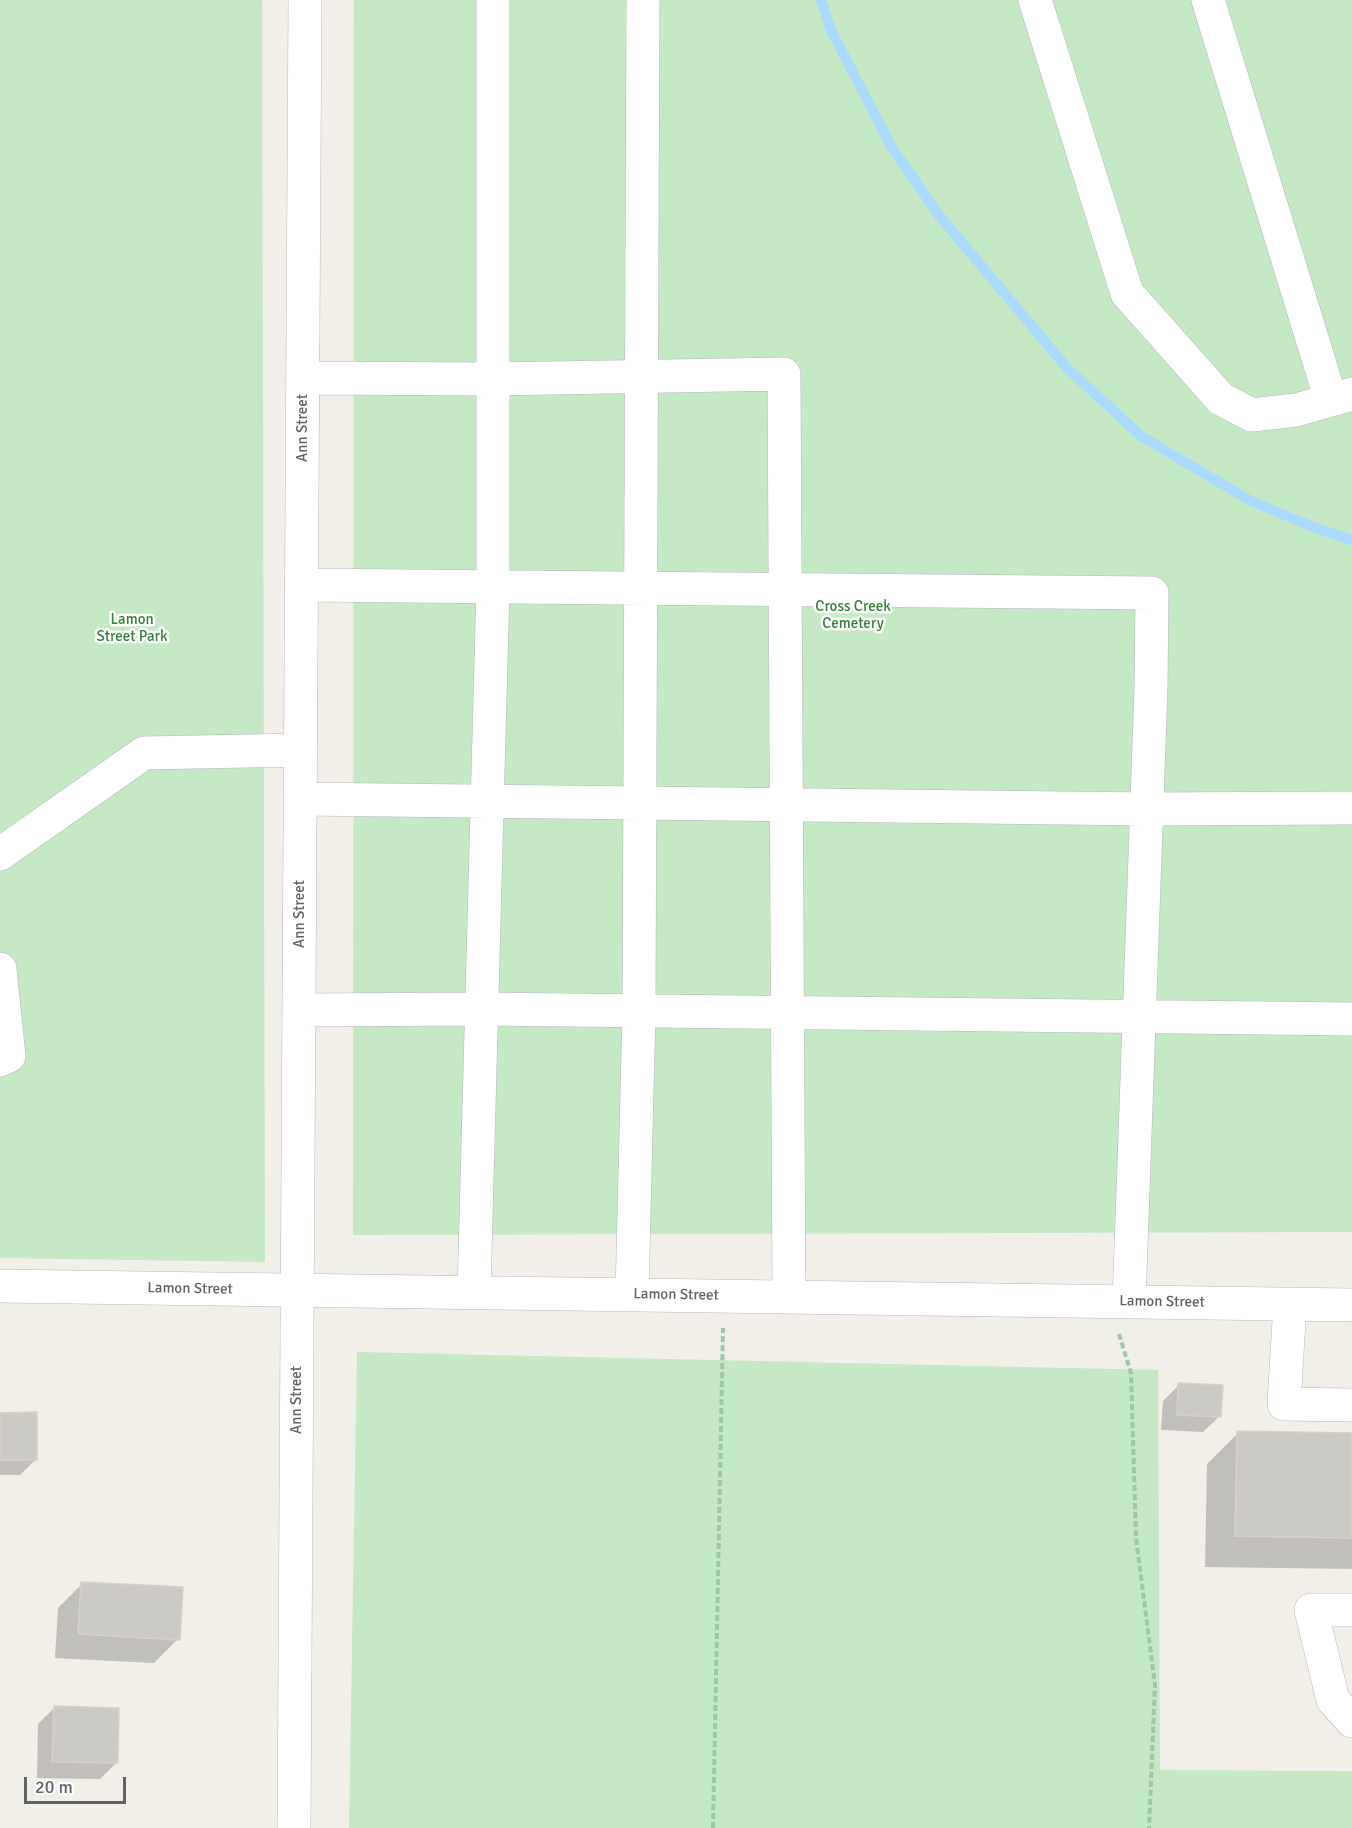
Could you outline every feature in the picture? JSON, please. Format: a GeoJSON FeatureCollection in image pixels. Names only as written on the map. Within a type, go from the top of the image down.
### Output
{"type":"FeatureCollection","features":[{"type":"Feature","properties":{"kind":"street","name":"Ann Street"},"geometry":{"type":"LineString","coordinates":[[294,1828],[305,0]]}},
{"type":"Feature","properties":{"kind":"street"},"geometry":{"type":"LineString","coordinates":[[474,1292],[493,587],[493,0]]}},
{"type":"Feature","properties":{"kind":"street"},"geometry":{"type":"LineString","coordinates":[[632,1295],[639,1011],[643,0]]}},
{"type":"Feature","properties":{"kind":"street"},"geometry":{"type":"LineString","coordinates":[[1035,0],[1127,292],[1221,399],[1252,415],[1296,410],[1342,397],[1208,0]]}},
{"type":"Feature","properties":{"kind":"street"},"geometry":{"type":"LineString","coordinates":[[303,378],[493,379],[784,374],[789,1297]]}},
{"type":"Feature","properties":{"kind":"street"},"geometry":{"type":"LineString","coordinates":[[302,585],[1152,594],[1139,1015],[1119,1302]]}},
{"type":"Feature","properties":{"kind":"street"},"geometry":{"type":"LineString","coordinates":[[0,854],[144,753],[301,750]]}},
{"type":"Feature","properties":{"kind":"street"},"geometry":{"type":"LineString","coordinates":[[301,799],[1147,809],[1352,808]]}},
{"type":"Feature","properties":{"kind":"street"},"geometry":{"type":"LineString","coordinates":[[0,969],[9,1056],[0,1060]]}},
{"type":"Feature","properties":{"kind":"street"},"geometry":{"type":"LineString","coordinates":[[299,1010],[481,1009],[1352,1019]]}},
{"type":"Feature","properties":{"kind":"street","name":"Lamon Street"},"geometry":{"type":"LineString","coordinates":[[0,1286],[1352,1305]]}},
{"type":"Feature","properties":{"kind":"street"},"geometry":{"type":"LineString","coordinates":[[1290,1304],[1284,1404],[1352,1405]]}},
{"type":"Feature","properties":{"kind":"street"},"geometry":{"type":"LineString","coordinates":[[1352,1611],[1311,1610],[1333,1701],[1352,1721]]}},
{"type":"Feature","properties":{"kind":"path"},"geometry":{"type":"LineString","coordinates":[[713,1828],[724,1296]]}},
{"type":"Feature","properties":{"kind":"path"},"geometry":{"type":"LineString","coordinates":[[1119,1302],[1131,1373],[1136,1538],[1155,1685],[1149,1828]]}},
{"type":"Feature","properties":{"kind":"green space","name":"Lamon Street Park"},"geometry":{"type":"Polygon","coordinates":[[[0,0],[262,0],[265,1262],[0,1258],[0,0]]]}},
{"type":"Feature","properties":{"kind":"green space","name":"Cross Creek Cemetery"},"geometry":{"type":"Polygon","coordinates":[[[354,0],[1352,0],[1352,1232],[353,1235],[354,0]]]}},
{"type":"Feature","properties":{"kind":"green space"},"geometry":{"type":"Polygon","coordinates":[[[357,1352],[1158,1370],[1160,1770],[1352,1771],[1352,1828],[349,1828],[357,1352]]]}},
{"type":"Feature","properties":{"kind":"building"},"geometry":{"type":"Polygon","coordinates":[[[1178,1383],[1223,1385],[1221,1417],[1177,1415],[1178,1383]]]}},
{"type":"Feature","properties":{"kind":"building"},"geometry":{"type":"Polygon","coordinates":[[[37,1412],[37,1460],[0,1460],[0,1413],[37,1412]]]}},
{"type":"Feature","properties":{"kind":"building"},"geometry":{"type":"Polygon","coordinates":[[[1237,1431],[1352,1433],[1352,1538],[1235,1536],[1237,1431]]]}},
{"type":"Feature","properties":{"kind":"building"},"geometry":{"type":"Polygon","coordinates":[[[81,1582],[183,1587],[180,1640],[78,1634],[81,1582]]]}},
{"type":"Feature","properties":{"kind":"building"},"geometry":{"type":"Polygon","coordinates":[[[54,1706],[119,1708],[118,1763],[52,1762],[54,1706]]]}},
{"type":"Feature","properties":{"kind":"waterway"},"geometry":{"type":"LineString","coordinates":[[821,0],[831,30],[891,146],[938,214],[1067,368],[1141,436],[1251,501],[1352,540]]}}]}
